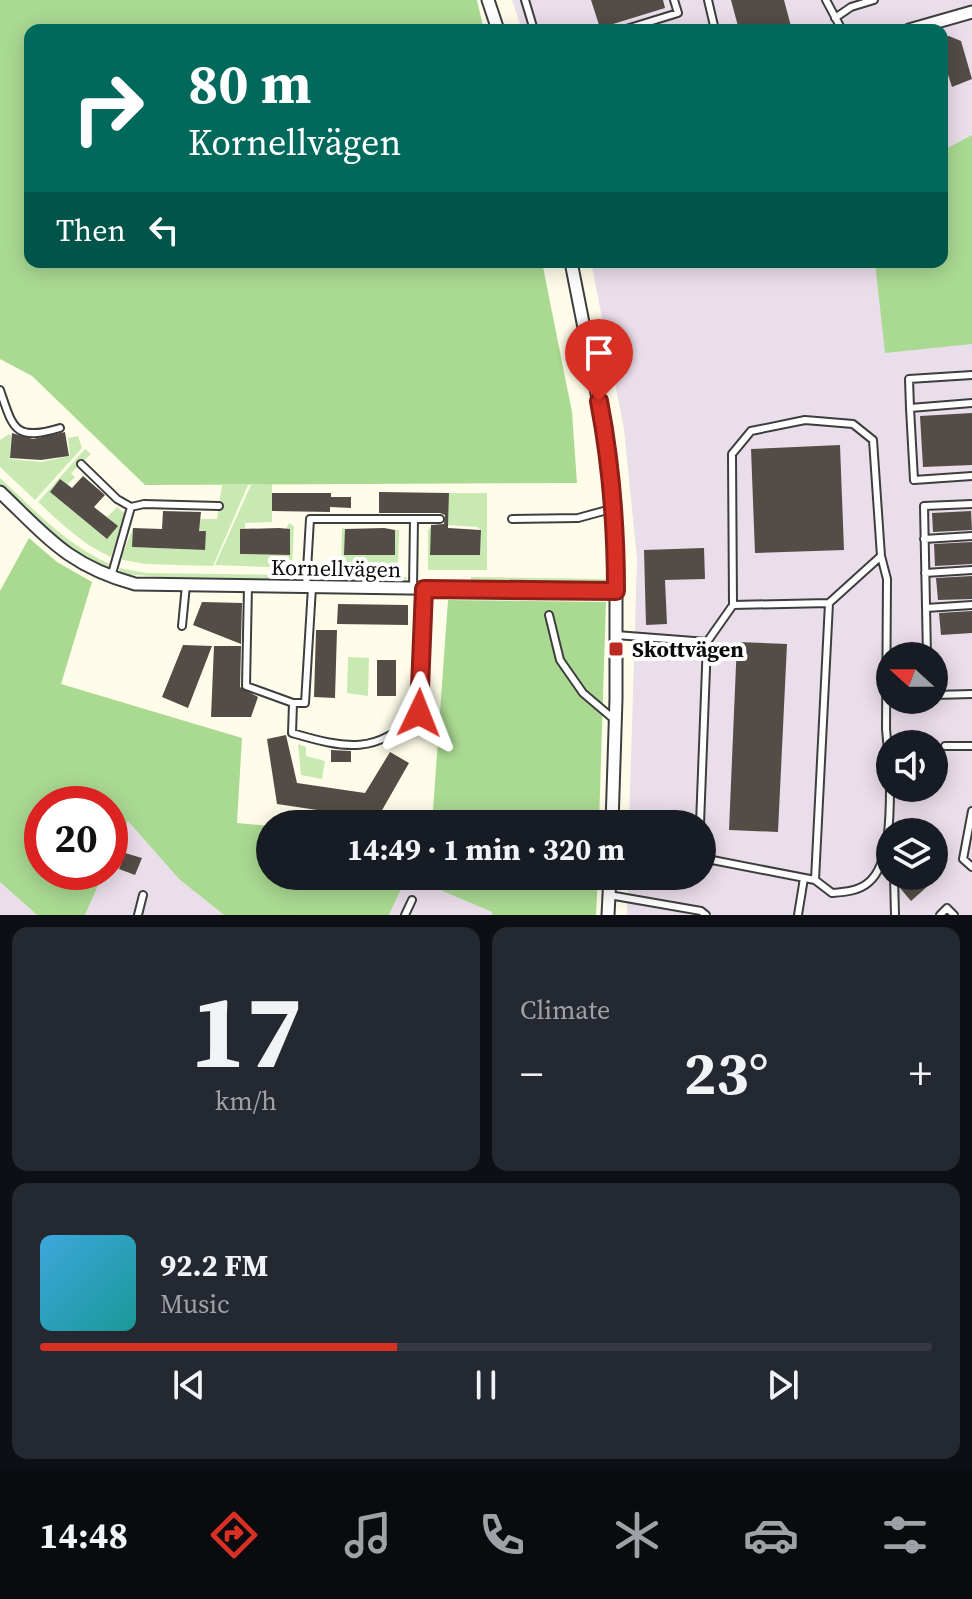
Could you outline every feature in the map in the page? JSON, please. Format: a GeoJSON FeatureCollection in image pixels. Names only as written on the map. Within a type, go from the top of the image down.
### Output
{"type":"FeatureCollection","features":[{"type":"Feature","properties":{"kind":"street"},"geometry":{"type":"LineString","coordinates":[[488,0],[496,24]]}},
{"type":"Feature","properties":{"kind":"street"},"geometry":{"type":"LineString","coordinates":[[930,24],[972,12]]}},
{"type":"Feature","properties":{"kind":"street"},"geometry":{"type":"LineString","coordinates":[[572,268],[607,444],[612,509],[616,591],[613,810]]}},
{"type":"Feature","properties":{"kind":"street","name":"Kornellvägen"},"geometry":{"type":"LineString","coordinates":[[0,492],[64,553],[111,577],[135,584],[616,591]]}},
{"type":"Feature","properties":{"kind":"street"},"geometry":{"type":"LineString","coordinates":[[608,915],[609,890]]}},
{"type":"Feature","properties":{"kind":"lane"},"geometry":{"type":"LineString","coordinates":[[525,0],[532,24]]}},
{"type":"Feature","properties":{"kind":"lane"},"geometry":{"type":"LineString","coordinates":[[642,24],[678,13],[674,0]]}},
{"type":"Feature","properties":{"kind":"lane"},"geometry":{"type":"LineString","coordinates":[[708,0],[714,24]]}},
{"type":"Feature","properties":{"kind":"lane"},"geometry":{"type":"LineString","coordinates":[[826,0],[838,24]]}},
{"type":"Feature","properties":{"kind":"lane"},"geometry":{"type":"LineString","coordinates":[[835,18],[851,7],[874,0]]}},
{"type":"Feature","properties":{"kind":"lane"},"geometry":{"type":"LineString","coordinates":[[972,375],[909,379],[914,480],[972,476]]}},
{"type":"Feature","properties":{"kind":"lane"},"geometry":{"type":"LineString","coordinates":[[0,390],[10,422],[21,431],[42,433],[60,428]]}},
{"type":"Feature","properties":{"kind":"lane"},"geometry":{"type":"LineString","coordinates":[[910,408],[972,403]]}},
{"type":"Feature","properties":{"kind":"lane"},"geometry":{"type":"LineString","coordinates":[[701,810],[707,642],[733,605],[732,454],[751,431],[805,420],[853,424],[873,440],[881,556],[887,579],[886,730]]}},
{"type":"Feature","properties":{"kind":"lane"},"geometry":{"type":"LineString","coordinates":[[81,464],[117,499],[131,507],[144,504],[219,506]]}},
{"type":"Feature","properties":{"kind":"lane"},"geometry":{"type":"LineString","coordinates":[[927,642],[924,506],[972,504]]}},
{"type":"Feature","properties":{"kind":"lane"},"geometry":{"type":"LineString","coordinates":[[111,577],[131,507]]}},
{"type":"Feature","properties":{"kind":"lane"},"geometry":{"type":"LineString","coordinates":[[512,519],[578,518],[612,509]]}},
{"type":"Feature","properties":{"kind":"lane"},"geometry":{"type":"LineString","coordinates":[[293,703],[305,703],[310,519],[440,519]]}},
{"type":"Feature","properties":{"kind":"lane"},"geometry":{"type":"LineString","coordinates":[[414,519],[418,589]]}},
{"type":"Feature","properties":{"kind":"lane"},"geometry":{"type":"LineString","coordinates":[[924,539],[972,536]]}},
{"type":"Feature","properties":{"kind":"lane"},"geometry":{"type":"LineString","coordinates":[[733,605],[829,603],[881,556]]}},
{"type":"Feature","properties":{"kind":"lane"},"geometry":{"type":"LineString","coordinates":[[925,573],[972,570]]}},
{"type":"Feature","properties":{"kind":"lane"},"geometry":{"type":"LineString","coordinates":[[182,626],[186,585]]}},
{"type":"Feature","properties":{"kind":"lane","name":"Kornellvägen"},"geometry":{"type":"LineString","coordinates":[[248,586],[246,686],[293,703],[292,733],[330,744],[376,743],[399,732],[419,713],[418,589]]}},
{"type":"Feature","properties":{"kind":"lane"},"geometry":{"type":"LineString","coordinates":[[815,880],[829,603]]}},
{"type":"Feature","properties":{"kind":"lane"},"geometry":{"type":"LineString","coordinates":[[926,608],[972,605]]}},
{"type":"Feature","properties":{"kind":"lane"},"geometry":{"type":"LineString","coordinates":[[549,615],[560,660],[583,693],[616,721]]}},
{"type":"Feature","properties":{"kind":"lane"},"geometry":{"type":"LineString","coordinates":[[616,635],[707,642]]}},
{"type":"Feature","properties":{"kind":"lane"},"geometry":{"type":"LineString","coordinates":[[948,695],[972,694]]}},
{"type":"Feature","properties":{"kind":"lane"},"geometry":{"type":"LineString","coordinates":[[948,746],[972,746]]}},
{"type":"Feature","properties":{"kind":"lane"},"geometry":{"type":"LineString","coordinates":[[716,861],[815,880],[832,893],[851,891],[869,882],[880,867],[890,822],[890,802]]}},
{"type":"Feature","properties":{"kind":"lane"},"geometry":{"type":"LineString","coordinates":[[972,811],[963,859],[972,867]]}},
{"type":"Feature","properties":{"kind":"lane"},"geometry":{"type":"LineString","coordinates":[[798,915],[804,878]]}},
{"type":"Feature","properties":{"kind":"lane"},"geometry":{"type":"LineString","coordinates":[[893,890],[895,915]]}},
{"type":"Feature","properties":{"kind":"lane"},"geometry":{"type":"LineString","coordinates":[[138,915],[143,895]]}},
{"type":"Feature","properties":{"kind":"lane"},"geometry":{"type":"LineString","coordinates":[[609,895],[701,911],[706,915]]}},
{"type":"Feature","properties":{"kind":"lane"},"geometry":{"type":"LineString","coordinates":[[405,915],[412,900]]}},
{"type":"Feature","properties":{"kind":"lane"},"geometry":{"type":"LineString","coordinates":[[940,915],[947,908],[954,915]]}},
{"type":"Feature","properties":{"kind":"shaded area"},"geometry":{"type":"Polygon","coordinates":[[[512,0],[972,0],[972,915],[627,915],[628,890],[716,890],[716,810],[629,810],[637,559],[624,429],[592,268],[948,268],[948,24],[520,24],[512,0]]]}},
{"type":"Feature","properties":{"kind":"shaded area"},"geometry":{"type":"Polygon","coordinates":[[[128,820],[179,879],[224,915],[85,915],[96,890],[128,890],[128,820]]]}},
{"type":"Feature","properties":{"kind":"shaded area"},"geometry":{"type":"Polygon","coordinates":[[[0,882],[37,915],[0,915],[0,882]]]}},
{"type":"Feature","properties":{"kind":"shaded area"},"geometry":{"type":"Polygon","coordinates":[[[401,890],[440,890],[492,912],[492,915],[389,915],[401,890]]]}},
{"type":"Feature","properties":{"kind":"green space"},"geometry":{"type":"Polygon","coordinates":[[[0,0],[477,0],[483,24],[24,24],[24,268],[543,268],[572,412],[577,483],[145,485],[32,376],[0,359],[0,0]]]}},
{"type":"Feature","properties":{"kind":"green space"},"geometry":{"type":"Polygon","coordinates":[[[972,135],[972,344],[885,353],[876,268],[948,268],[948,148],[972,135]]]}},
{"type":"Feature","properties":{"kind":"green space"},"geometry":{"type":"Polygon","coordinates":[[[9,434],[10,459],[41,462],[70,456],[68,438],[78,436],[82,448],[35,500],[0,467],[0,440],[9,434]]]}},
{"type":"Feature","properties":{"kind":"green space"},"geometry":{"type":"Polygon","coordinates":[[[85,449],[91,454],[71,473],[75,477],[67,485],[60,480],[50,492],[107,539],[117,526],[107,517],[117,507],[125,514],[111,557],[82,540],[38,502],[85,449]]]}},
{"type":"Feature","properties":{"kind":"green space"},"geometry":{"type":"Polygon","coordinates":[[[0,478],[65,537],[110,564],[107,569],[77,553],[50,532],[0,484],[0,478]]]}},
{"type":"Feature","properties":{"kind":"green space"},"geometry":{"type":"Polygon","coordinates":[[[272,484],[272,522],[245,523],[245,529],[240,529],[240,554],[289,555],[290,530],[286,529],[289,523],[294,526],[292,568],[215,565],[251,485],[272,484]]]}},
{"type":"Feature","properties":{"kind":"green space"},"geometry":{"type":"Polygon","coordinates":[[[222,485],[248,485],[213,566],[146,564],[121,558],[133,528],[133,547],[204,550],[205,531],[186,530],[192,519],[217,519],[222,485]]]}},
{"type":"Feature","properties":{"kind":"green space"},"geometry":{"type":"Polygon","coordinates":[[[449,493],[487,493],[487,570],[428,570],[428,530],[432,526],[430,555],[480,555],[481,530],[448,525],[449,493]]]}},
{"type":"Feature","properties":{"kind":"green space"},"geometry":{"type":"Polygon","coordinates":[[[342,528],[345,529],[345,555],[394,555],[395,530],[399,530],[398,569],[341,568],[342,528]]]}},
{"type":"Feature","properties":{"kind":"green space"},"geometry":{"type":"Polygon","coordinates":[[[29,538],[57,562],[92,582],[61,684],[242,738],[237,823],[256,825],[256,890],[401,890],[389,915],[224,915],[179,879],[128,821],[128,786],[24,786],[24,890],[96,890],[85,915],[37,915],[0,882],[0,591],[29,538]]]}},
{"type":"Feature","properties":{"kind":"green space"},"geometry":{"type":"Polygon","coordinates":[[[119,568],[146,573],[300,575],[296,580],[191,579],[120,574],[119,568]]]}},
{"type":"Feature","properties":{"kind":"green space"},"geometry":{"type":"Polygon","coordinates":[[[315,575],[407,577],[405,582],[317,580],[315,575]]]}},
{"type":"Feature","properties":{"kind":"green space"},"geometry":{"type":"Polygon","coordinates":[[[471,577],[606,579],[603,584],[471,582],[471,577]]]}},
{"type":"Feature","properties":{"kind":"green space"},"geometry":{"type":"Polygon","coordinates":[[[448,600],[606,602],[599,810],[433,810],[448,600]]]}},
{"type":"Feature","properties":{"kind":"green space"},"geometry":{"type":"Polygon","coordinates":[[[348,657],[369,658],[368,696],[347,693],[348,657]]]}},
{"type":"Feature","properties":{"kind":"green space"},"geometry":{"type":"Polygon","coordinates":[[[298,744],[306,747],[306,756],[325,761],[322,779],[301,775],[298,744]]]}},
{"type":"Feature","properties":{"kind":"green space"},"geometry":{"type":"Polygon","coordinates":[[[440,890],[597,890],[596,915],[492,915],[492,912],[440,890]]]}},
{"type":"Feature","properties":{"kind":"building"},"geometry":{"type":"Polygon","coordinates":[[[591,0],[663,0],[665,8],[613,24],[599,24],[591,0]]]}},
{"type":"Feature","properties":{"kind":"building"},"geometry":{"type":"Polygon","coordinates":[[[731,0],[784,0],[790,24],[737,24],[731,0]]]}},
{"type":"Feature","properties":{"kind":"building"},"geometry":{"type":"Polygon","coordinates":[[[948,36],[961,41],[972,79],[952,87],[948,74],[948,36]]]}},
{"type":"Feature","properties":{"kind":"building"},"geometry":{"type":"Polygon","coordinates":[[[972,413],[972,465],[923,467],[920,416],[972,413]]]}},
{"type":"Feature","properties":{"kind":"building"},"geometry":{"type":"Polygon","coordinates":[[[65,432],[69,456],[41,460],[10,458],[12,433],[33,439],[65,432]]]}},
{"type":"Feature","properties":{"kind":"building"},"geometry":{"type":"Polygon","coordinates":[[[840,445],[844,550],[755,553],[751,449],[840,445]]]}},
{"type":"Feature","properties":{"kind":"building"},"geometry":{"type":"Polygon","coordinates":[[[83,476],[105,495],[94,507],[118,526],[107,539],[50,492],[60,479],[72,488],[83,476]]]}},
{"type":"Feature","properties":{"kind":"building"},"geometry":{"type":"Polygon","coordinates":[[[379,492],[449,493],[448,528],[481,530],[480,555],[430,555],[431,525],[444,524],[445,515],[379,513],[379,492]]]}},
{"type":"Feature","properties":{"kind":"building"},"geometry":{"type":"Polygon","coordinates":[[[272,493],[331,493],[331,497],[351,497],[351,508],[330,507],[330,512],[272,511],[272,493]]]}},
{"type":"Feature","properties":{"kind":"building"},"geometry":{"type":"Polygon","coordinates":[[[163,511],[201,512],[199,531],[206,531],[205,550],[132,547],[133,528],[162,529],[163,511]]]}},
{"type":"Feature","properties":{"kind":"building"},"geometry":{"type":"Polygon","coordinates":[[[971,511],[972,530],[933,532],[932,513],[971,511]]]}},
{"type":"Feature","properties":{"kind":"building"},"geometry":{"type":"Polygon","coordinates":[[[240,529],[290,529],[290,555],[240,554],[240,529]]]}},
{"type":"Feature","properties":{"kind":"building"},"geometry":{"type":"Polygon","coordinates":[[[345,529],[395,530],[395,555],[344,555],[345,529]]]}},
{"type":"Feature","properties":{"kind":"building"},"geometry":{"type":"Polygon","coordinates":[[[972,542],[972,564],[935,566],[934,544],[972,542]]]}},
{"type":"Feature","properties":{"kind":"building"},"geometry":{"type":"Polygon","coordinates":[[[704,548],[705,579],[665,580],[667,624],[646,625],[644,550],[704,548]]]}},
{"type":"Feature","properties":{"kind":"building"},"geometry":{"type":"Polygon","coordinates":[[[972,576],[972,599],[938,600],[936,578],[972,576]]]}},
{"type":"Feature","properties":{"kind":"building"},"geometry":{"type":"Polygon","coordinates":[[[202,602],[242,603],[241,644],[193,625],[202,602]]]}},
{"type":"Feature","properties":{"kind":"building"},"geometry":{"type":"Polygon","coordinates":[[[338,604],[408,605],[408,625],[337,624],[338,604]]]}},
{"type":"Feature","properties":{"kind":"building"},"geometry":{"type":"Polygon","coordinates":[[[972,611],[972,633],[941,635],[939,613],[972,611]]]}},
{"type":"Feature","properties":{"kind":"building"},"geometry":{"type":"Polygon","coordinates":[[[316,630],[337,630],[335,698],[314,697],[316,630]]]}},
{"type":"Feature","properties":{"kind":"building"},"geometry":{"type":"Polygon","coordinates":[[[737,642],[787,644],[778,832],[729,830],[737,642]]]}},
{"type":"Feature","properties":{"kind":"building"},"geometry":{"type":"Polygon","coordinates":[[[183,645],[212,646],[188,708],[162,697],[183,645]]]}},
{"type":"Feature","properties":{"kind":"building"},"geometry":{"type":"Polygon","coordinates":[[[214,646],[241,646],[240,687],[258,697],[251,717],[211,717],[214,646]]]}},
{"type":"Feature","properties":{"kind":"building"},"geometry":{"type":"Polygon","coordinates":[[[377,660],[396,660],[396,696],[377,696],[377,660]]]}},
{"type":"Feature","properties":{"kind":"building"},"geometry":{"type":"Polygon","coordinates":[[[286,735],[297,783],[365,793],[390,752],[409,763],[382,810],[317,810],[277,804],[267,739],[286,735]]]}},
{"type":"Feature","properties":{"kind":"building"},"geometry":{"type":"Polygon","coordinates":[[[331,750],[351,751],[351,762],[331,762],[331,750]]]}},
{"type":"Feature","properties":{"kind":"building"},"geometry":{"type":"Polygon","coordinates":[[[128,854],[142,858],[135,875],[128,872],[128,854]]]}},
{"type":"Feature","properties":{"kind":"building"},"geometry":{"type":"Polygon","coordinates":[[[902,890],[923,890],[911,901],[902,890]]]}},
{"type":"Feature","properties":{"kind":"place","name":"Skottvägen"},"geometry":{"type":"Point","coordinates":[616,649]}},
{"type":"Feature","properties":{"kind":"route"},"geometry":{"type":"LineString","coordinates":[[419,713],[424,589],[616,591],[607,444],[599,401]]}}]}
